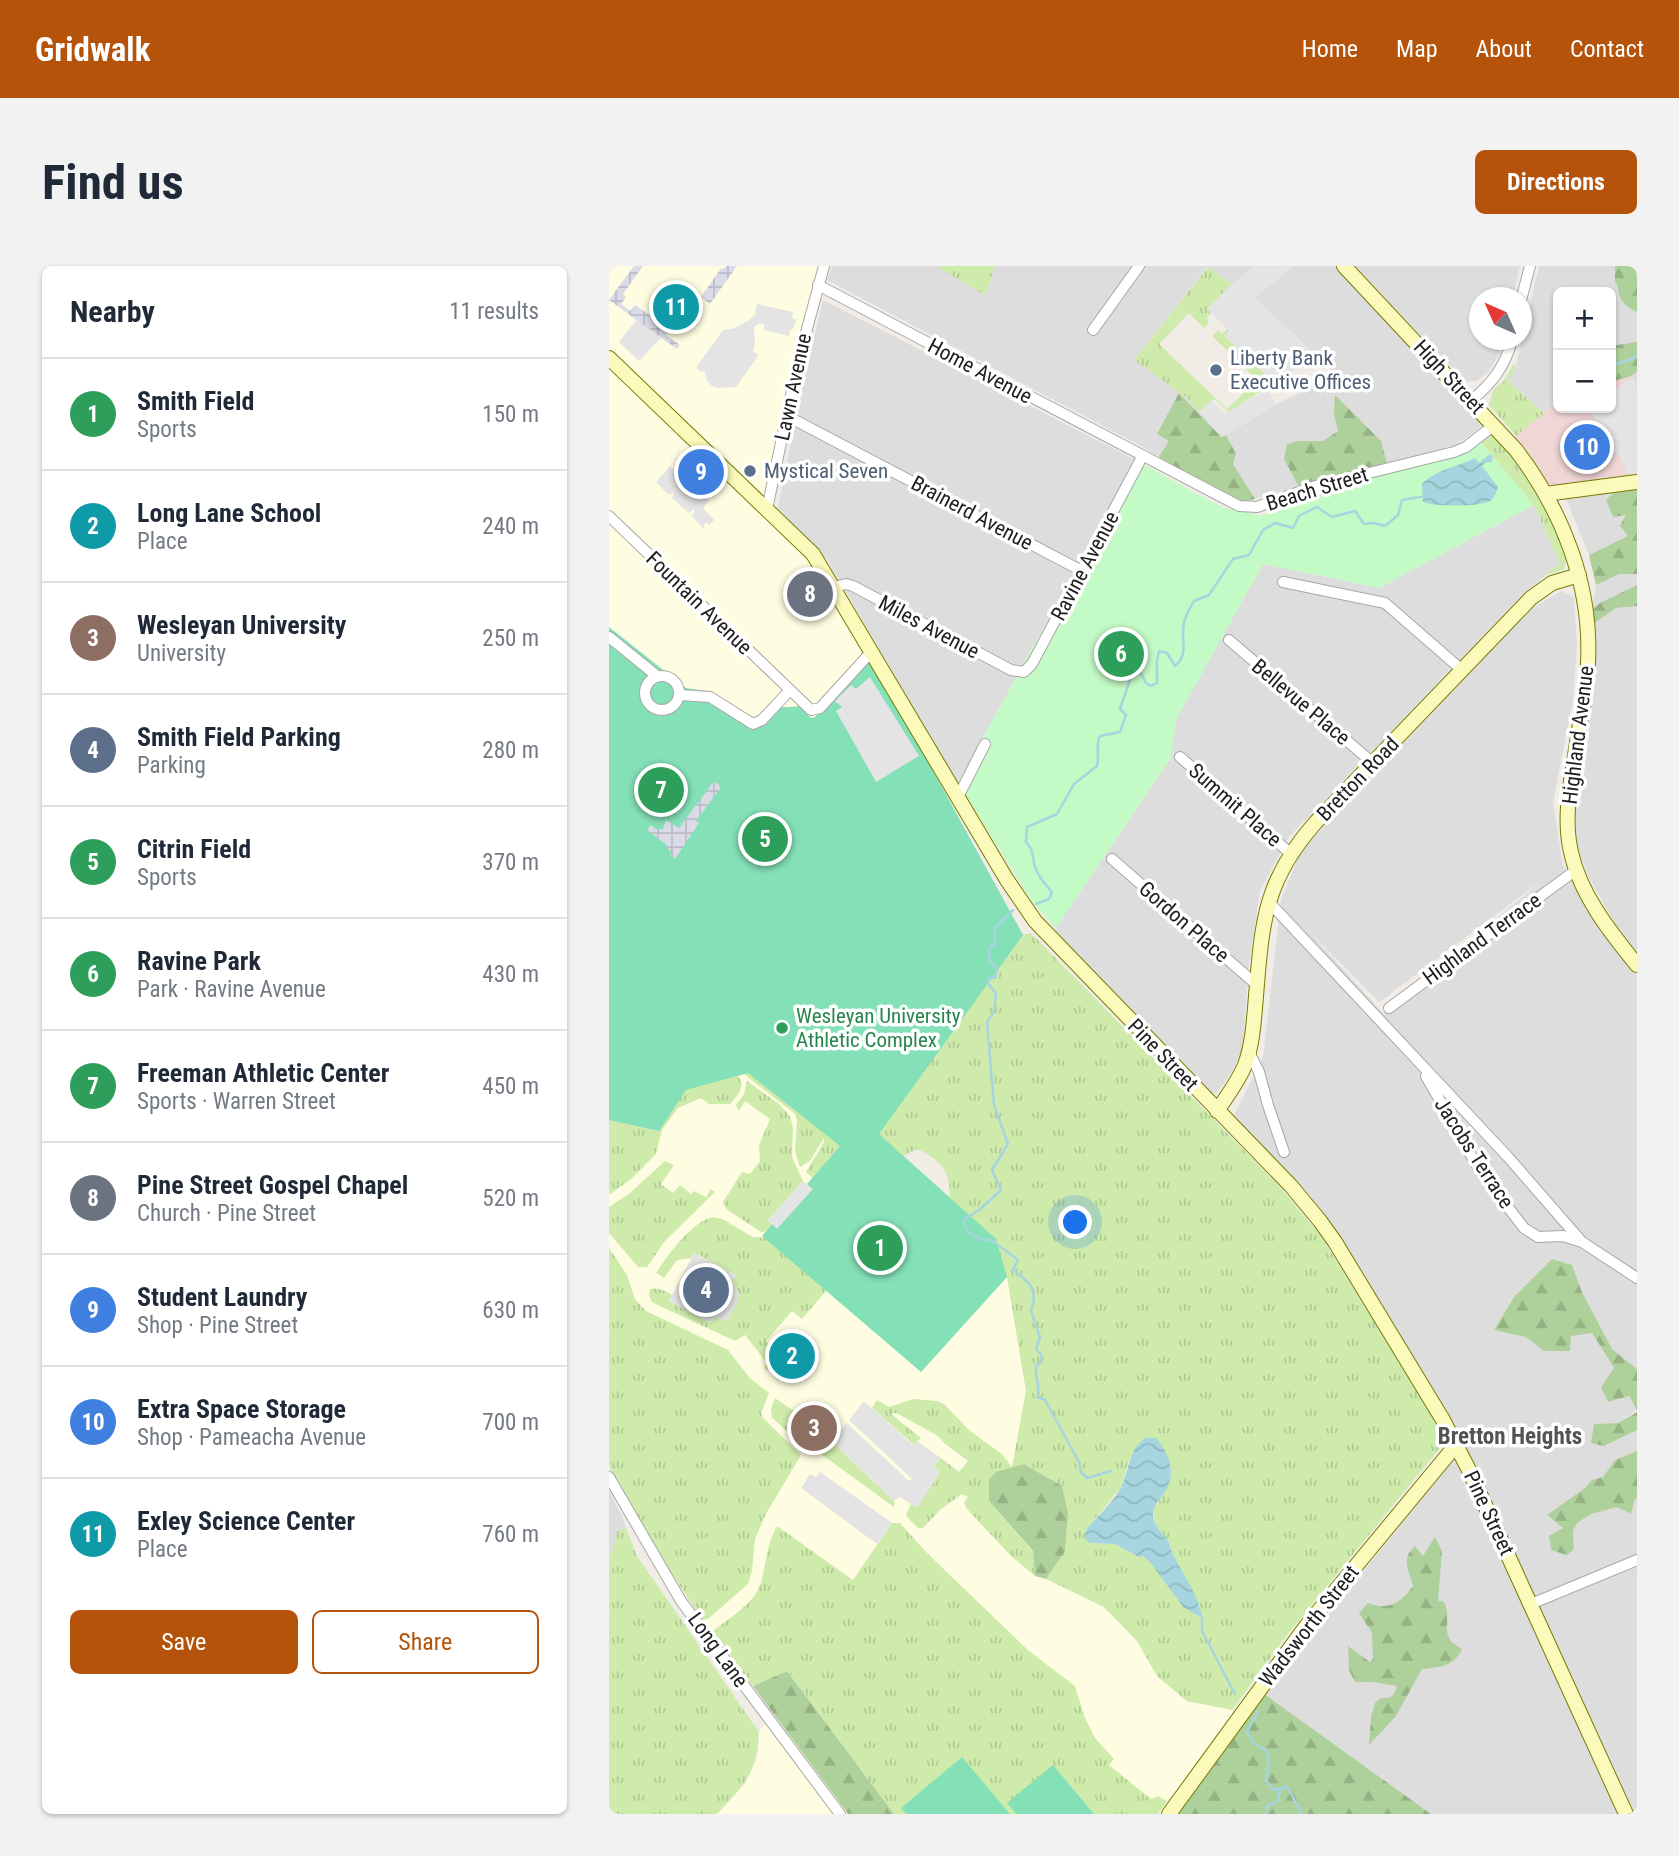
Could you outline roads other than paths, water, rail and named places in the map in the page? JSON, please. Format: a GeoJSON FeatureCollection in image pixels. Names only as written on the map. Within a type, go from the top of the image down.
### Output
{"type":"FeatureCollection","features":[{"type":"Feature","properties":{"kind":"street","name":"Lawn Avenue"},"geometry":{"type":"LineString","coordinates":[[767,509],[807,325],[824,266]]}},
{"type":"Feature","properties":{"kind":"street"},"geometry":{"type":"LineString","coordinates":[[1093,330],[1139,266]]}},
{"type":"Feature","properties":{"kind":"street","name":"High Street"},"geometry":{"type":"LineString","coordinates":[[1345,266],[1494,425],[1528,465],[1545,494]]}},
{"type":"Feature","properties":{"kind":"street"},"geometry":{"type":"LineString","coordinates":[[1524,287],[1530,266]]}},
{"type":"Feature","properties":{"kind":"street","name":"Home Avenue"},"geometry":{"type":"LineString","coordinates":[[818,285],[1142,457]]}},
{"type":"Feature","properties":{"kind":"street"},"geometry":{"type":"LineString","coordinates":[[1471,401],[1498,375],[1509,350]]}},
{"type":"Feature","properties":{"kind":"street","name":"Pine Street"},"geometry":{"type":"LineString","coordinates":[[609,358],[813,554],[1014,891],[1035,921],[1291,1186],[1320,1221],[1429,1396],[1456,1445],[1482,1496],[1626,1814]]}},
{"type":"Feature","properties":{"kind":"street","name":"Brainerd Avenue"},"geometry":{"type":"LineString","coordinates":[[787,416],[1082,570]]}},
{"type":"Feature","properties":{"kind":"street","name":"Beach Street"},"geometry":{"type":"LineString","coordinates":[[1142,457],[1230,503],[1248,508],[1316,486],[1454,452],[1466,447],[1494,425]]}},
{"type":"Feature","properties":{"kind":"street","name":"Ravine Avenue"},"geometry":{"type":"LineString","coordinates":[[1024,672],[1032,664],[1142,457]]}},
{"type":"Feature","properties":{"kind":"street"},"geometry":{"type":"LineString","coordinates":[[1545,494],[1637,482]]}},
{"type":"Feature","properties":{"kind":"street","name":"Highland Avenue"},"geometry":{"type":"LineString","coordinates":[[1545,494],[1564,532],[1579,575],[1587,619],[1588,662],[1568,816],[1568,836],[1576,870],[1600,916],[1637,965]]}},
{"type":"Feature","properties":{"kind":"street","name":"Fountain Avenue"},"geometry":{"type":"LineString","coordinates":[[609,516],[809,708],[817,710],[871,651]]}},
{"type":"Feature","properties":{"kind":"street","name":"Bretton Road"},"geometry":{"type":"LineString","coordinates":[[1217,1111],[1237,1081],[1249,1052],[1268,901],[1290,853],[1315,822],[1541,590],[1552,583],[1579,575]]}},
{"type":"Feature","properties":{"kind":"street"},"geometry":{"type":"LineString","coordinates":[[1283,582],[1385,603],[1464,671]]}},
{"type":"Feature","properties":{"kind":"street","name":"Miles Avenue"},"geometry":{"type":"LineString","coordinates":[[834,587],[846,584],[853,586],[1011,670],[1024,672]]}},
{"type":"Feature","properties":{"kind":"street"},"geometry":{"type":"LineString","coordinates":[[609,637],[657,676]]}},
{"type":"Feature","properties":{"kind":"street","name":"Bellevue Place"},"geometry":{"type":"LineString","coordinates":[[1229,640],[1373,764]]}},
{"type":"Feature","properties":{"kind":"street"},"geometry":{"type":"LineString","coordinates":[[657,676],[666,676],[678,686],[680,695],[675,704],[667,709],[657,709],[649,704],[645,690],[649,681],[657,676]]}},
{"type":"Feature","properties":{"kind":"street"},"geometry":{"type":"LineString","coordinates":[[680,695],[710,697],[753,724],[762,720],[790,690]]}},
{"type":"Feature","properties":{"kind":"street"},"geometry":{"type":"LineString","coordinates":[[958,797],[985,744]]}},
{"type":"Feature","properties":{"kind":"street","name":"Summit Place"},"geometry":{"type":"LineString","coordinates":[[1180,757],[1290,853]]}},
{"type":"Feature","properties":{"kind":"street","name":"Gordon Place"},"geometry":{"type":"LineString","coordinates":[[1112,859],[1257,985]]}},
{"type":"Feature","properties":{"kind":"street","name":"Highland Terrace"},"geometry":{"type":"LineString","coordinates":[[1389,1008],[1576,870]]}},
{"type":"Feature","properties":{"kind":"street","name":"Jacobs Terrace"},"geometry":{"type":"LineString","coordinates":[[1268,901],[1508,1157],[1582,1242],[1637,1279]]}},
{"type":"Feature","properties":{"kind":"street","name":"Bretton Road"},"geometry":{"type":"LineString","coordinates":[[1249,1052],[1259,1072],[1284,1152]]}},
{"type":"Feature","properties":{"kind":"street","name":"Jacobs Terrace"},"geometry":{"type":"LineString","coordinates":[[1415,1059],[1480,1171],[1524,1228],[1538,1237],[1563,1236],[1582,1242]]}},
{"type":"Feature","properties":{"kind":"street","name":"Wadsworth Street"},"geometry":{"type":"LineString","coordinates":[[1169,1814],[1307,1625],[1456,1445]]}},
{"type":"Feature","properties":{"kind":"street","name":"Long Lane"},"geometry":{"type":"LineString","coordinates":[[609,1477],[681,1601],[840,1814]]}},
{"type":"Feature","properties":{"kind":"street"},"geometry":{"type":"LineString","coordinates":[[1531,1604],[1637,1560]]}},
{"type":"Feature","properties":{"kind":"water"},"geometry":{"type":"Polygon","coordinates":[[[1490,454],[1493,457],[1492,462],[1482,466],[1498,487],[1490,501],[1457,506],[1423,502],[1422,484],[1427,479],[1475,458],[1479,463],[1490,454]]]}},
{"type":"Feature","properties":{"kind":"water"},"geometry":{"type":"Polygon","coordinates":[[[1145,1438],[1156,1438],[1168,1457],[1171,1471],[1169,1485],[1157,1503],[1153,1516],[1194,1593],[1202,1618],[1183,1607],[1143,1556],[1139,1557],[1115,1544],[1090,1543],[1085,1539],[1086,1530],[1118,1493],[1132,1454],[1145,1438]]]}},
{"type":"Feature","properties":{"kind":"waterway"},"geometry":{"type":"LineString","coordinates":[[1616,364],[1637,357]]}},
{"type":"Feature","properties":{"kind":"waterway"},"geometry":{"type":"LineString","coordinates":[[1036,904],[1049,899],[1052,892],[1035,867],[1032,851],[1026,842],[1027,827],[1057,814],[1074,784],[1097,766],[1100,736],[1120,732],[1126,715],[1120,709],[1131,677],[1141,673],[1146,683],[1151,686],[1157,683],[1159,651],[1167,653],[1175,666],[1180,661],[1184,623],[1189,609],[1194,601],[1209,595],[1233,559],[1249,555],[1263,530],[1275,523],[1293,528],[1299,516],[1317,507],[1332,517],[1355,511],[1364,524],[1385,526],[1398,515],[1402,500],[1426,496]]}},
{"type":"Feature","properties":{"kind":"waterway"},"geometry":{"type":"LineString","coordinates":[[1013,910],[994,929],[995,943],[989,949],[990,961],[996,967],[996,977],[988,979],[996,994],[994,1012],[987,1022],[994,1105],[1008,1144],[992,1170],[1001,1190],[963,1220],[969,1233],[984,1241],[990,1239],[1018,1260],[1013,1270],[1031,1287],[1034,1297],[1031,1311],[1040,1337],[1036,1349],[1042,1356],[1036,1366],[1038,1397],[1045,1400],[1079,1462],[1081,1472],[1087,1478],[1111,1471]]}},
{"type":"Feature","properties":{"kind":"waterway"},"geometry":{"type":"LineString","coordinates":[[1202,1618],[1202,1631],[1235,1694]]}},
{"type":"Feature","properties":{"kind":"waterway"},"geometry":{"type":"LineString","coordinates":[[1258,1711],[1247,1732],[1253,1743],[1267,1751],[1269,1760],[1266,1780],[1273,1790],[1288,1787],[1301,1814]]}},
{"type":"Feature","properties":{"kind":"waterway"},"geometry":{"type":"LineString","coordinates":[[1266,1814],[1267,1806],[1277,1802],[1280,1791]]}},
{"type":"Feature","properties":{"kind":"place","name":"Exley Science Center"},"geometry":{"type":"Point","coordinates":[676,307]}},
{"type":"Feature","properties":{"kind":"place","name":"Liberty Bank Executive Offices"},"geometry":{"type":"Point","coordinates":[1216,370]}},
{"type":"Feature","properties":{"kind":"place","name":"Extra Space Storage"},"geometry":{"type":"Point","coordinates":[1587,447]}},
{"type":"Feature","properties":{"kind":"place","name":"Mystical Seven"},"geometry":{"type":"Point","coordinates":[750,471]}},
{"type":"Feature","properties":{"kind":"place","name":"Student Laundry"},"geometry":{"type":"Point","coordinates":[701,472]}},
{"type":"Feature","properties":{"kind":"place","name":"Pine Street Gospel Chapel"},"geometry":{"type":"Point","coordinates":[810,594]}},
{"type":"Feature","properties":{"kind":"place","name":"Ravine Park"},"geometry":{"type":"Point","coordinates":[1121,654]}},
{"type":"Feature","properties":{"kind":"place","name":"Freeman Athletic Center"},"geometry":{"type":"Point","coordinates":[661,790]}},
{"type":"Feature","properties":{"kind":"place","name":"Citrin Field"},"geometry":{"type":"Point","coordinates":[765,839]}},
{"type":"Feature","properties":{"kind":"place","name":"Wesleyan University Athletic Complex"},"geometry":{"type":"Point","coordinates":[782,1028]}},
{"type":"Feature","properties":{"kind":"place","name":"Smith Field"},"geometry":{"type":"Point","coordinates":[880,1248]}},
{"type":"Feature","properties":{"kind":"place","name":"Smith Field Parking"},"geometry":{"type":"Point","coordinates":[706,1290]}},
{"type":"Feature","properties":{"kind":"place","name":"Long Lane School"},"geometry":{"type":"Point","coordinates":[792,1356]}},
{"type":"Feature","properties":{"kind":"place","name":"Wesleyan University"},"geometry":{"type":"Point","coordinates":[814,1428]}},
{"type":"Feature","properties":{"kind":"district","name":"Bretton Heights"},"geometry":{"type":"Point","coordinates":[1510,1436]}}]}
